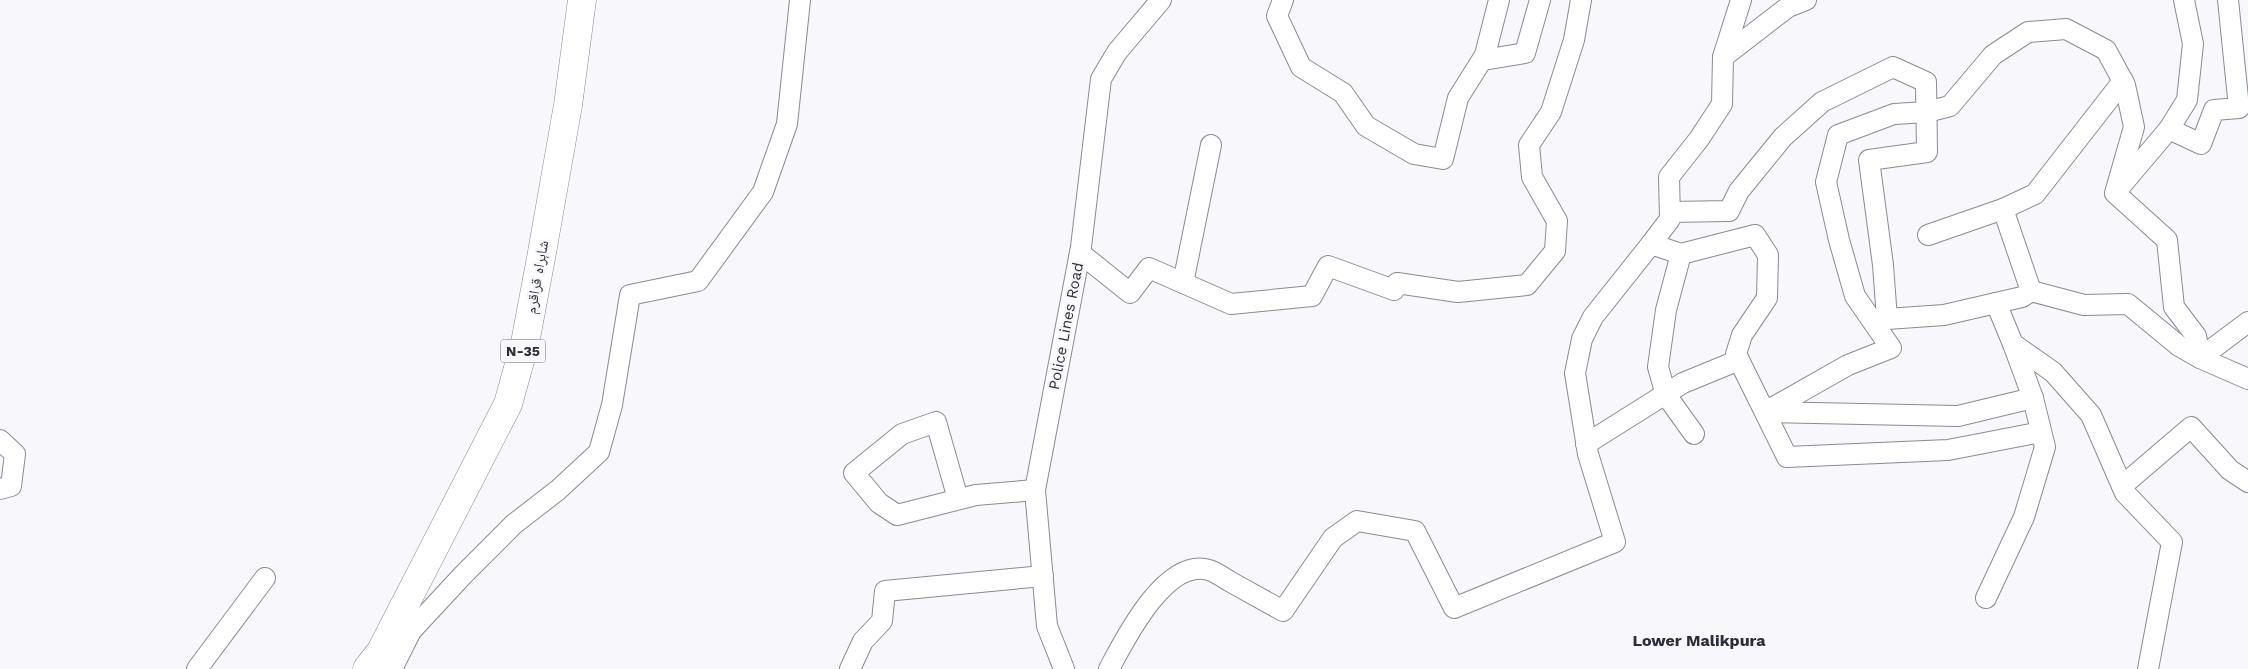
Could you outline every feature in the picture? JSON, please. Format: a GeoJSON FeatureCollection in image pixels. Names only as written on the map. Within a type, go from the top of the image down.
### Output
{"type":"FeatureCollection","features":[{"type":"Feature","properties":{"kind":"highway","name":"شاہراہ قراقرم"},"geometry":{"type":"LineString","coordinates":[[367,669],[385,643],[508,404],[525,343],[541,258],[568,105],[582,0]]}},
{"type":"Feature","properties":{"kind":"street"},"geometry":{"type":"LineString","coordinates":[[392,669],[411,631],[463,575],[514,524],[558,490],[599,452],[612,404],[630,294],[698,281],[764,192],[786,124],[800,0]]}},
{"type":"Feature","properties":{"kind":"street","name":"Police Lines Road"},"geometry":{"type":"LineString","coordinates":[[1064,669],[1047,626],[1035,490],[1080,253],[1101,79],[1117,52],[1161,0]]}},
{"type":"Feature","properties":{"kind":"street"},"geometry":{"type":"LineString","coordinates":[[1283,0],[1277,16],[1301,67],[1343,93],[1366,126],[1414,154],[1443,159],[1458,98],[1485,56],[1499,0]]}},
{"type":"Feature","properties":{"kind":"street"},"geometry":{"type":"LineString","coordinates":[[1483,60],[1525,53],[1540,0]]}},
{"type":"Feature","properties":{"kind":"street"},"geometry":{"type":"LineString","coordinates":[[1080,253],[1130,294],[1149,268],[1231,304],[1312,296],[1328,266],[1394,290],[1398,283],[1458,292],[1527,285],[1555,252],[1558,220],[1532,177],[1529,145],[1551,112],[1574,40],[1581,0]]}},
{"type":"Feature","properties":{"kind":"street"},"geometry":{"type":"LineString","coordinates":[[1109,669],[1125,638],[1163,586],[1188,569],[1208,570],[1282,611],[1333,538],[1356,521],[1415,531],[1454,608],[1616,542],[1586,444],[1575,373],[1582,339],[1593,317],[1670,219],[1669,177],[1699,139],[1722,104],[1723,57],[1741,0]]}},
{"type":"Feature","properties":{"kind":"street"},"geometry":{"type":"LineString","coordinates":[[1723,57],[1788,6],[1806,0]]}},
{"type":"Feature","properties":{"kind":"street"},"geometry":{"type":"LineString","coordinates":[[2115,193],[2169,128],[2187,100],[2193,44],[2184,0]]}},
{"type":"Feature","properties":{"kind":"street"},"geometry":{"type":"LineString","coordinates":[[2169,128],[2201,144],[2214,110],[2239,108],[2228,0]]}},
{"type":"Feature","properties":{"kind":"street"},"geometry":{"type":"LineString","coordinates":[[1765,412],[1848,365],[1891,348],[1855,296],[1826,182],[1838,135],[1894,114],[1926,112],[1950,106],[1993,55],[2028,32],[2066,30],[2106,50],[2123,81],[2134,127],[2115,193]]}},
{"type":"Feature","properties":{"kind":"street"},"geometry":{"type":"LineString","coordinates":[[1670,212],[1729,211],[1738,191],[1783,137],[1822,102],[1893,66],[1926,82],[1927,152],[1869,160],[1883,265],[1887,319],[1944,315],[2022,297],[2031,292],[2084,305],[2128,304],[2179,346],[2200,358],[2248,379]]}},
{"type":"Feature","properties":{"kind":"street"},"geometry":{"type":"LineString","coordinates":[[1928,235],[2003,209],[2034,194],[2123,81]]}},
{"type":"Feature","properties":{"kind":"street"},"geometry":{"type":"LineString","coordinates":[[1183,283],[1211,145]]}},
{"type":"Feature","properties":{"kind":"street"},"geometry":{"type":"LineString","coordinates":[[2115,193],[2167,240],[2174,307],[2196,336],[2200,358]]}},
{"type":"Feature","properties":{"kind":"street"},"geometry":{"type":"LineString","coordinates":[[2003,209],[2031,292]]}},
{"type":"Feature","properties":{"kind":"street"},"geometry":{"type":"LineString","coordinates":[[1651,244],[1681,254],[1755,235],[1768,255],[1767,298],[1742,335],[1736,354],[1787,457],[1948,450],[2041,432]]}},
{"type":"Feature","properties":{"kind":"street"},"geometry":{"type":"LineString","coordinates":[[1681,254],[1666,310],[1658,367],[1666,395],[1694,434]]}},
{"type":"Feature","properties":{"kind":"street"},"geometry":{"type":"LineString","coordinates":[[1986,598],[2024,517],[2044,447],[2033,398],[1996,303]]}},
{"type":"Feature","properties":{"kind":"street"},"geometry":{"type":"LineString","coordinates":[[2200,358],[2248,322]]}},
{"type":"Feature","properties":{"kind":"street"},"geometry":{"type":"LineString","coordinates":[[2013,344],[2053,372],[2091,415],[2125,494],[2172,542],[2148,669]]}},
{"type":"Feature","properties":{"kind":"street"},"geometry":{"type":"LineString","coordinates":[[1586,444],[1683,383],[1739,360]]}},
{"type":"Feature","properties":{"kind":"street"},"geometry":{"type":"LineString","coordinates":[[1765,412],[1958,416],[2033,398]]}},
{"type":"Feature","properties":{"kind":"street"},"geometry":{"type":"LineString","coordinates":[[958,499],[936,422],[902,434],[854,473],[879,502],[897,515],[976,495],[1035,490]]}},
{"type":"Feature","properties":{"kind":"street"},"geometry":{"type":"LineString","coordinates":[[2122,486],[2192,426],[2230,470],[2248,482]]}},
{"type":"Feature","properties":{"kind":"street"},"geometry":{"type":"LineString","coordinates":[[0,440],[15,454],[11,486],[0,489]]}},
{"type":"Feature","properties":{"kind":"street"},"geometry":{"type":"LineString","coordinates":[[850,669],[862,642],[882,621],[885,591],[1043,576]]}},
{"type":"Feature","properties":{"kind":"street"},"geometry":{"type":"LineString","coordinates":[[197,669],[265,578]]}},
{"type":"Feature","properties":{"kind":"district","name":"Lower Malikpura"},"geometry":{"type":"Point","coordinates":[1699,640]}}]}
